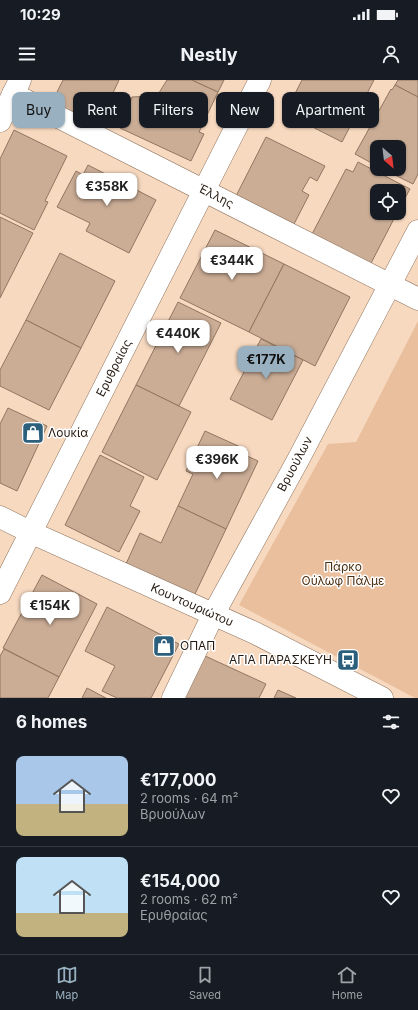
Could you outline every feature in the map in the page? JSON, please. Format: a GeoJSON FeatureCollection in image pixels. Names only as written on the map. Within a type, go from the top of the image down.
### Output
{"type":"FeatureCollection","features":[{"type":"Feature","properties":{"kind":"street","name":"Ερυθραίας"},"geometry":{"type":"LineString","coordinates":[[0,593],[260,80]]}},
{"type":"Feature","properties":{"kind":"street","name":"Έλλης"},"geometry":{"type":"LineString","coordinates":[[17,87],[205,191],[418,299]]}},
{"type":"Feature","properties":{"kind":"street"},"geometry":{"type":"LineString","coordinates":[[0,120],[17,87]]}},
{"type":"Feature","properties":{"kind":"street","name":"Βρυούλων"},"geometry":{"type":"LineString","coordinates":[[173,698],[214,614],[298,460],[418,231]]}},
{"type":"Feature","properties":{"kind":"street","name":"Κουντουριώτου"},"geometry":{"type":"LineString","coordinates":[[0,517],[30,532],[214,614],[382,698]]}},
{"type":"Feature","properties":{"kind":"green space","name":"Πάρκο Ούλωφ Πάλμε"},"geometry":{"type":"Polygon","coordinates":[[[418,321],[418,698],[415,698],[239,605],[328,444],[356,442],[418,321]]]}},
{"type":"Feature","properties":{"kind":"building"},"geometry":{"type":"Polygon","coordinates":[[[63,80],[119,80],[113,92],[73,92],[73,114],[65,111],[65,92],[57,92],[63,80]]]}},
{"type":"Feature","properties":{"kind":"building"},"geometry":{"type":"Polygon","coordinates":[[[167,80],[192,80],[218,92],[216,92],[216,96],[208,113],[208,92],[160,92],[167,80]]]}},
{"type":"Feature","properties":{"kind":"building"},"geometry":{"type":"Polygon","coordinates":[[[192,80],[224,80],[218,92],[192,80]]]}},
{"type":"Feature","properties":{"kind":"building"},"geometry":{"type":"Polygon","coordinates":[[[302,80],[374,80],[368,92],[296,92],[302,80]]]}},
{"type":"Feature","properties":{"kind":"building"},"geometry":{"type":"Polygon","coordinates":[[[398,80],[418,80],[418,97],[395,85],[398,80]]]}},
{"type":"Feature","properties":{"kind":"building"},"geometry":{"type":"Polygon","coordinates":[[[395,85],[418,97],[418,174],[413,184],[397,176],[406,176],[406,140],[370,140],[370,162],[355,154],[369,128],[379,128],[379,111],[391,89],[392,90],[395,85]]]}},
{"type":"Feature","properties":{"kind":"building"},"geometry":{"type":"Polygon","coordinates":[[[132,97],[139,97],[139,128],[201,128],[199,132],[204,134],[191,161],[120,128],[131,128],[132,97]]]}},
{"type":"Feature","properties":{"kind":"building"},"geometry":{"type":"Polygon","coordinates":[[[314,128],[349,128],[342,142],[314,128]]]}},
{"type":"Feature","properties":{"kind":"building"},"geometry":{"type":"Polygon","coordinates":[[[14,130],[67,156],[45,201],[48,202],[34,230],[0,213],[0,159],[14,130]]]}},
{"type":"Feature","properties":{"kind":"building"},"geometry":{"type":"Polygon","coordinates":[[[266,137],[325,166],[317,181],[310,177],[302,191],[309,195],[294,224],[236,196],[266,137]]]}},
{"type":"Feature","properties":{"kind":"building"},"geometry":{"type":"Polygon","coordinates":[[[358,162],[370,168],[370,176],[385,176],[400,184],[370,184],[370,220],[393,220],[369,267],[311,236],[346,169],[353,172],[358,162]]]}},
{"type":"Feature","properties":{"kind":"building"},"geometry":{"type":"Polygon","coordinates":[[[88,165],[156,200],[129,253],[86,231],[90,223],[57,207],[76,171],[83,175],[88,165]]]}},
{"type":"Feature","properties":{"kind":"building"},"geometry":{"type":"Polygon","coordinates":[[[406,187],[410,189],[406,196],[406,187]]]}},
{"type":"Feature","properties":{"kind":"building"},"geometry":{"type":"Polygon","coordinates":[[[0,217],[33,233],[0,298],[0,217]]]}},
{"type":"Feature","properties":{"kind":"building"},"geometry":{"type":"Polygon","coordinates":[[[215,230],[284,264],[249,332],[180,298],[215,230]]]}},
{"type":"Feature","properties":{"kind":"building"},"geometry":{"type":"Polygon","coordinates":[[[60,253],[115,281],[81,348],[26,320],[60,253]]]}},
{"type":"Feature","properties":{"kind":"building"},"geometry":{"type":"Polygon","coordinates":[[[284,264],[350,297],[315,366],[249,332],[284,264]]]}},
{"type":"Feature","properties":{"kind":"building"},"geometry":{"type":"Polygon","coordinates":[[[178,302],[221,323],[179,406],[136,385],[178,302]]]}},
{"type":"Feature","properties":{"kind":"building"},"geometry":{"type":"Polygon","coordinates":[[[26,320],[81,348],[49,410],[0,386],[0,370],[26,320]]]}},
{"type":"Feature","properties":{"kind":"building"},"geometry":{"type":"Polygon","coordinates":[[[261,339],[303,360],[272,420],[230,399],[261,339]]]}},
{"type":"Feature","properties":{"kind":"building"},"geometry":{"type":"Polygon","coordinates":[[[136,385],[191,412],[157,480],[102,452],[136,385]]]}},
{"type":"Feature","properties":{"kind":"building"},"geometry":{"type":"Polygon","coordinates":[[[8,408],[47,426],[17,491],[0,483],[0,424],[8,408]]]}},
{"type":"Feature","properties":{"kind":"building"},"geometry":{"type":"Polygon","coordinates":[[[205,431],[247,450],[245,455],[258,461],[226,529],[178,506],[193,474],[186,471],[205,431]]]}},
{"type":"Feature","properties":{"kind":"building"},"geometry":{"type":"Polygon","coordinates":[[[100,455],[144,477],[130,506],[140,511],[119,552],[65,525],[100,455]]]}},
{"type":"Feature","properties":{"kind":"building"},"geometry":{"type":"Polygon","coordinates":[[[178,506],[226,529],[194,596],[126,564],[140,533],[161,543],[178,506]]]}},
{"type":"Feature","properties":{"kind":"building"},"geometry":{"type":"Polygon","coordinates":[[[42,575],[97,604],[59,677],[3,648],[42,575]]]}},
{"type":"Feature","properties":{"kind":"building"},"geometry":{"type":"Polygon","coordinates":[[[107,607],[179,644],[151,698],[117,698],[102,691],[115,666],[85,651],[107,607]]]}},
{"type":"Feature","properties":{"kind":"building"},"geometry":{"type":"Polygon","coordinates":[[[4,649],[59,677],[48,698],[0,698],[0,656],[4,649]]]}},
{"type":"Feature","properties":{"kind":"building"},"geometry":{"type":"Polygon","coordinates":[[[203,655],[266,684],[259,698],[183,698],[203,655]]]}},
{"type":"Feature","properties":{"kind":"building"},"geometry":{"type":"Polygon","coordinates":[[[87,688],[106,698],[82,698],[87,688]]]}},
{"type":"Feature","properties":{"kind":"building"},"geometry":{"type":"Polygon","coordinates":[[[278,690],[296,698],[274,698],[278,690]]]}},
{"type":"Feature","properties":{"kind":"place","name":"Λουκία"},"geometry":{"type":"Point","coordinates":[33,433]}},
{"type":"Feature","properties":{"kind":"place","name":"ΟΠΑΠ"},"geometry":{"type":"Point","coordinates":[164,646]}},
{"type":"Feature","properties":{"kind":"place","name":"ΑΓΙΑ ΠΑΡΑΣΚΕΥΗ"},"geometry":{"type":"Point","coordinates":[348,660]}}]}
